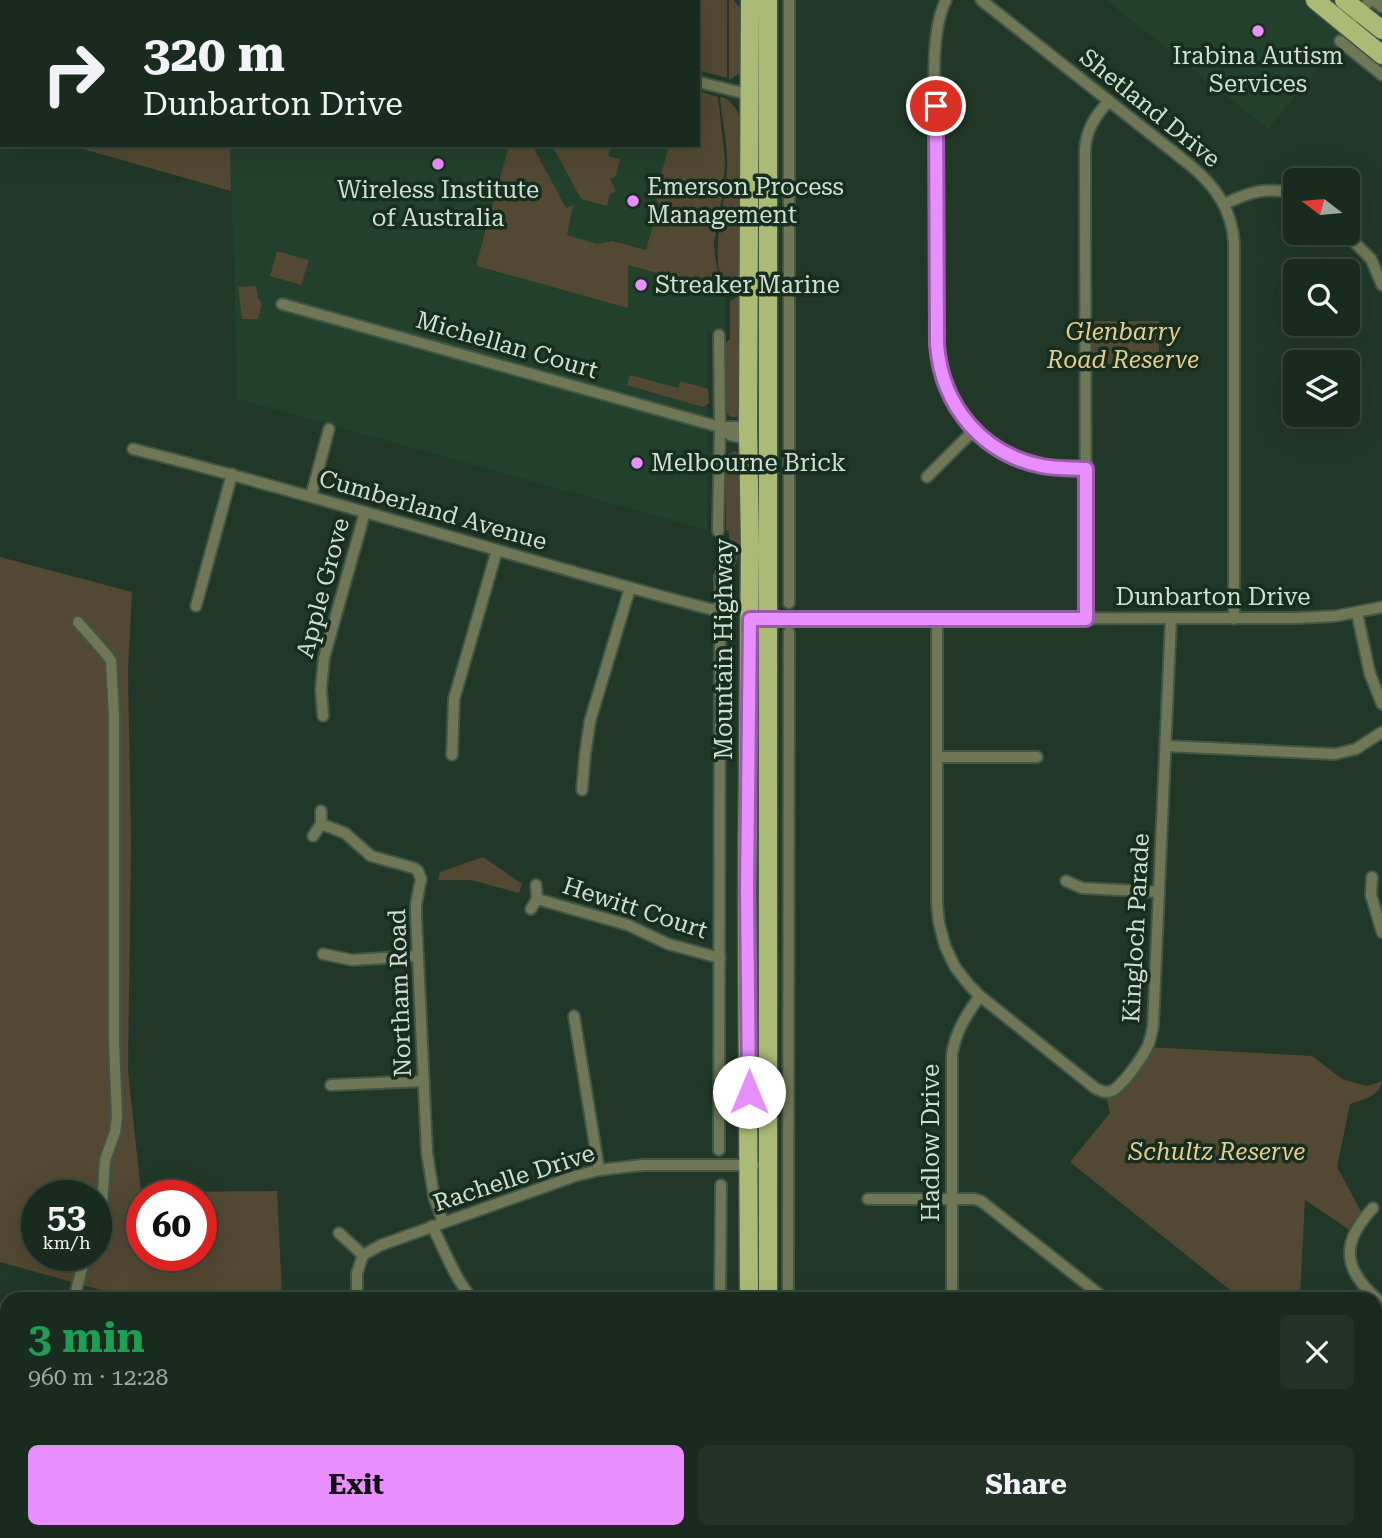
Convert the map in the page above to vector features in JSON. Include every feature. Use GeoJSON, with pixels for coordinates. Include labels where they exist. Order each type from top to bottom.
{"type":"FeatureCollection","features":[{"type":"Feature","properties":{"kind":"main road","name":"Mountain Highway"},"geometry":{"type":"LineString","coordinates":[[749,1292],[758,1165],[768,682],[759,619],[748,433],[760,95],[768,0]]}},
{"type":"Feature","properties":{"kind":"main road"},"geometry":{"type":"LineString","coordinates":[[1315,0],[1347,33],[1382,55]]}},
{"type":"Feature","properties":{"kind":"main road"},"geometry":{"type":"LineString","coordinates":[[1345,0],[1368,4],[1382,30]]}},
{"type":"Feature","properties":{"kind":"main road","name":"Mountain Highway"},"geometry":{"type":"LineString","coordinates":[[747,4],[760,95],[768,433],[759,619],[748,760],[758,1165],[768,1292]]}},
{"type":"Feature","properties":{"kind":"main road"},"geometry":{"type":"LineString","coordinates":[[748,433],[768,433]]}},
{"type":"Feature","properties":{"kind":"main road"},"geometry":{"type":"LineString","coordinates":[[748,760],[760,757],[768,738]]}},
{"type":"Feature","properties":{"kind":"street"},"geometry":{"type":"LineString","coordinates":[[789,0],[789,603]]}},
{"type":"Feature","properties":{"kind":"street"},"geometry":{"type":"LineString","coordinates":[[946,0],[936,30],[937,345],[940,369],[954,404],[985,440],[1030,463],[1086,469]]}},
{"type":"Feature","properties":{"kind":"street","name":"Shetland Drive"},"geometry":{"type":"LineString","coordinates":[[981,0],[1198,171],[1224,204],[1234,243],[1234,618]]}},
{"type":"Feature","properties":{"kind":"street"},"geometry":{"type":"LineString","coordinates":[[1382,7],[1368,4],[1347,33],[1353,52],[1382,75]]}},
{"type":"Feature","properties":{"kind":"street"},"geometry":{"type":"LineString","coordinates":[[700,82],[760,95]]}},
{"type":"Feature","properties":{"kind":"street"},"geometry":{"type":"LineString","coordinates":[[1086,619],[1086,143],[1093,121],[1109,101]]}},
{"type":"Feature","properties":{"kind":"street"},"geometry":{"type":"LineString","coordinates":[[1224,204],[1261,190],[1283,191]]}},
{"type":"Feature","properties":{"kind":"street"},"geometry":{"type":"LineString","coordinates":[[1357,245],[1371,259],[1382,285]]}},
{"type":"Feature","properties":{"kind":"street","name":"Michellan Court"},"geometry":{"type":"LineString","coordinates":[[282,304],[720,426],[730,435],[748,433]]}},
{"type":"Feature","properties":{"kind":"street"},"geometry":{"type":"LineString","coordinates":[[718,531],[719,335]]}},
{"type":"Feature","properties":{"kind":"street"},"geometry":{"type":"LineString","coordinates":[[311,496],[329,429]]}},
{"type":"Feature","properties":{"kind":"street"},"geometry":{"type":"LineString","coordinates":[[927,477],[974,430]]}},
{"type":"Feature","properties":{"kind":"street","name":"Cumberland Avenue"},"geometry":{"type":"LineString","coordinates":[[133,449],[311,496],[630,588],[721,610]]}},
{"type":"Feature","properties":{"kind":"street"},"geometry":{"type":"LineString","coordinates":[[196,606],[232,474]]}},
{"type":"Feature","properties":{"kind":"street","name":"Apple Grove"},"geometry":{"type":"LineString","coordinates":[[323,716],[321,672],[365,512]]}},
{"type":"Feature","properties":{"kind":"street"},"geometry":{"type":"LineString","coordinates":[[452,755],[454,699],[497,550]]}},
{"type":"Feature","properties":{"kind":"street"},"geometry":{"type":"LineString","coordinates":[[719,1150],[720,576]]}},
{"type":"Feature","properties":{"kind":"street"},"geometry":{"type":"LineString","coordinates":[[582,790],[590,721],[630,588]]}},
{"type":"Feature","properties":{"kind":"street","name":"Dunbarton Drive"},"geometry":{"type":"LineString","coordinates":[[759,619],[1313,618],[1382,607]]}},
{"type":"Feature","properties":{"kind":"street"},"geometry":{"type":"LineString","coordinates":[[1357,612],[1367,662],[1382,704]]}},
{"type":"Feature","properties":{"kind":"street","name":"Kingloch Parade"},"geometry":{"type":"LineString","coordinates":[[937,619],[937,905],[945,946],[963,978],[980,996],[1098,1090],[1105,1092],[1115,1089],[1142,1056],[1150,1038],[1153,1017],[1171,618]]}},
{"type":"Feature","properties":{"kind":"street"},"geometry":{"type":"LineString","coordinates":[[78,622],[111,661],[114,715],[114,1042],[117,1118],[105,1160],[104,1180]]}},
{"type":"Feature","properties":{"kind":"street"},"geometry":{"type":"LineString","coordinates":[[788,1292],[789,632]]}},
{"type":"Feature","properties":{"kind":"street"},"geometry":{"type":"LineString","coordinates":[[768,682],[789,704]]}},
{"type":"Feature","properties":{"kind":"street"},"geometry":{"type":"LineString","coordinates":[[1166,746],[1335,754],[1356,749],[1382,732]]}},
{"type":"Feature","properties":{"kind":"street"},"geometry":{"type":"LineString","coordinates":[[937,757],[1037,757]]}},
{"type":"Feature","properties":{"kind":"street"},"geometry":{"type":"LineString","coordinates":[[313,836],[321,824],[321,811]]}},
{"type":"Feature","properties":{"kind":"street","name":"Northam Road"},"geometry":{"type":"LineString","coordinates":[[321,824],[345,833],[371,856],[414,868],[420,874],[416,904],[430,1176],[443,1222]]}},
{"type":"Feature","properties":{"kind":"street"},"geometry":{"type":"LineString","coordinates":[[1373,877],[1371,895],[1382,932]]}},
{"type":"Feature","properties":{"kind":"street"},"geometry":{"type":"LineString","coordinates":[[1066,881],[1082,888],[1159,892]]}},
{"type":"Feature","properties":{"kind":"street","name":"Hewitt Court"},"geometry":{"type":"LineString","coordinates":[[536,885],[534,904],[628,925],[668,944],[720,958]]}},
{"type":"Feature","properties":{"kind":"street"},"geometry":{"type":"LineString","coordinates":[[323,954],[352,960],[418,956]]}},
{"type":"Feature","properties":{"kind":"street","name":"Hadlow Drive"},"geometry":{"type":"LineString","coordinates":[[952,1292],[952,1054],[963,1018],[980,996]]}},
{"type":"Feature","properties":{"kind":"street"},"geometry":{"type":"LineString","coordinates":[[575,1016],[599,1170]]}},
{"type":"Feature","properties":{"kind":"street"},"geometry":{"type":"LineString","coordinates":[[331,1085],[424,1081]]}},
{"type":"Feature","properties":{"kind":"street","name":"Rachelle Drive"},"geometry":{"type":"LineString","coordinates":[[363,1255],[380,1245],[443,1222],[599,1170],[643,1166],[758,1165]]}},
{"type":"Feature","properties":{"kind":"street"},"geometry":{"type":"LineString","coordinates":[[720,1292],[721,1185]]}},
{"type":"Feature","properties":{"kind":"street"},"geometry":{"type":"LineString","coordinates":[[868,1199],[974,1199],[985,1203],[1096,1292]]}},
{"type":"Feature","properties":{"kind":"street"},"geometry":{"type":"LineString","coordinates":[[1370,1292],[1356,1277],[1350,1254],[1354,1233],[1373,1208]]}},
{"type":"Feature","properties":{"kind":"street"},"geometry":{"type":"LineString","coordinates":[[432,1226],[467,1292]]}},
{"type":"Feature","properties":{"kind":"street"},"geometry":{"type":"LineString","coordinates":[[340,1233],[363,1255],[357,1273],[357,1292]]}},
{"type":"Feature","properties":{"kind":"street"},"geometry":{"type":"LineString","coordinates":[[80,1292],[85,1280],[85,1271]]}},
{"type":"Feature","properties":{"kind":"shaded area"},"geometry":{"type":"Polygon","coordinates":[[[700,0],[707,287],[725,293],[725,337],[707,332],[707,530],[238,399],[230,147],[700,147],[700,0]]]}},
{"type":"Feature","properties":{"kind":"shaded area"},"geometry":{"type":"Polygon","coordinates":[[[1106,0],[1315,0],[1350,29],[1268,129],[1106,0]]]}},
{"type":"Feature","properties":{"kind":"green space"},"geometry":{"type":"Polygon","coordinates":[[[700,0],[727,0],[727,78],[702,71],[700,0]]]}},
{"type":"Feature","properties":{"kind":"green space"},"geometry":{"type":"Polygon","coordinates":[[[729,0],[734,0],[739,7],[741,64],[739,74],[729,80],[729,0]]]}},
{"type":"Feature","properties":{"kind":"green space"},"geometry":{"type":"Polygon","coordinates":[[[700,92],[718,97],[725,160],[723,192],[714,242],[720,282],[728,291],[727,296],[726,292],[628,265],[628,308],[477,266],[508,147],[533,147],[566,208],[573,205],[567,235],[597,244],[612,241],[646,250],[659,204],[655,197],[668,147],[700,147],[700,92]]]}},
{"type":"Feature","properties":{"kind":"green space"},"geometry":{"type":"Polygon","coordinates":[[[722,97],[735,107],[741,122],[739,289],[730,294],[721,278],[718,262],[718,236],[727,168],[722,97]]]}},
{"type":"Feature","properties":{"kind":"green space"},"geometry":{"type":"Polygon","coordinates":[[[76,147],[230,147],[231,191],[76,147]]]}},
{"type":"Feature","properties":{"kind":"green space"},"geometry":{"type":"Polygon","coordinates":[[[553,147],[610,147],[608,156],[620,159],[616,176],[610,179],[616,191],[610,194],[607,206],[581,199],[553,147]]]}},
{"type":"Feature","properties":{"kind":"green space"},"geometry":{"type":"Polygon","coordinates":[[[277,251],[309,260],[301,285],[270,276],[277,251]]]}},
{"type":"Feature","properties":{"kind":"green space"},"geometry":{"type":"Polygon","coordinates":[[[256,286],[262,304],[258,319],[242,319],[238,287],[256,286]]]}},
{"type":"Feature","properties":{"kind":"green space"},"geometry":{"type":"Polygon","coordinates":[[[739,296],[740,415],[731,417],[726,412],[726,342],[730,339],[730,301],[739,296]]]}},
{"type":"Feature","properties":{"kind":"green space","name":"Glenbarry Road Reserve"},"geometry":{"type":"Polygon","coordinates":[[[1086,321],[1159,321],[1159,370],[1086,370],[1086,321]]]}},
{"type":"Feature","properties":{"kind":"green space"},"geometry":{"type":"Polygon","coordinates":[[[630,375],[678,388],[681,381],[708,389],[709,403],[703,407],[627,385],[630,375]]]}},
{"type":"Feature","properties":{"kind":"green space"},"geometry":{"type":"Polygon","coordinates":[[[735,451],[741,459],[740,550],[735,566],[729,573],[726,459],[728,454],[735,451]]]}},
{"type":"Feature","properties":{"kind":"green space"},"geometry":{"type":"Polygon","coordinates":[[[0,557],[132,592],[128,670],[131,844],[128,1072],[140,1180],[126,1180],[126,1271],[217,1271],[217,1191],[277,1191],[282,1292],[108,1292],[32,1271],[112,1271],[112,1180],[21,1180],[21,1268],[0,1262],[0,557]]]}},
{"type":"Feature","properties":{"kind":"green space"},"geometry":{"type":"Polygon","coordinates":[[[483,857],[522,884],[519,893],[471,880],[438,880],[440,872],[483,857]]]}},
{"type":"Feature","properties":{"kind":"green space","name":"Schultz Reserve"},"geometry":{"type":"Polygon","coordinates":[[[1147,1047],[1312,1056],[1342,1079],[1367,1086],[1382,1081],[1374,1094],[1350,1104],[1337,1167],[1364,1217],[1354,1233],[1305,1200],[1300,1292],[1232,1292],[1070,1162],[1110,1113],[1105,1092],[1109,1092],[1147,1047]]]}},
{"type":"Feature","properties":{"kind":"place","name":"Irabina Autism Services"},"geometry":{"type":"Point","coordinates":[1258,31]}},
{"type":"Feature","properties":{"kind":"place","name":"Wireless Institute of Australia"},"geometry":{"type":"Point","coordinates":[438,164]}},
{"type":"Feature","properties":{"kind":"place","name":"Emerson Process Management"},"geometry":{"type":"Point","coordinates":[633,201]}},
{"type":"Feature","properties":{"kind":"place","name":"Streaker Marine"},"geometry":{"type":"Point","coordinates":[641,285]}},
{"type":"Feature","properties":{"kind":"place","name":"Melbourne Brick"},"geometry":{"type":"Point","coordinates":[637,463]}},
{"type":"Feature","properties":{"kind":"route"},"geometry":{"type":"LineString","coordinates":[[749,1092],[747,890],[750,619],[1086,619],[1086,469],[1038,465],[1021,460],[992,445],[966,421],[944,382],[937,345],[936,106]]}}]}
